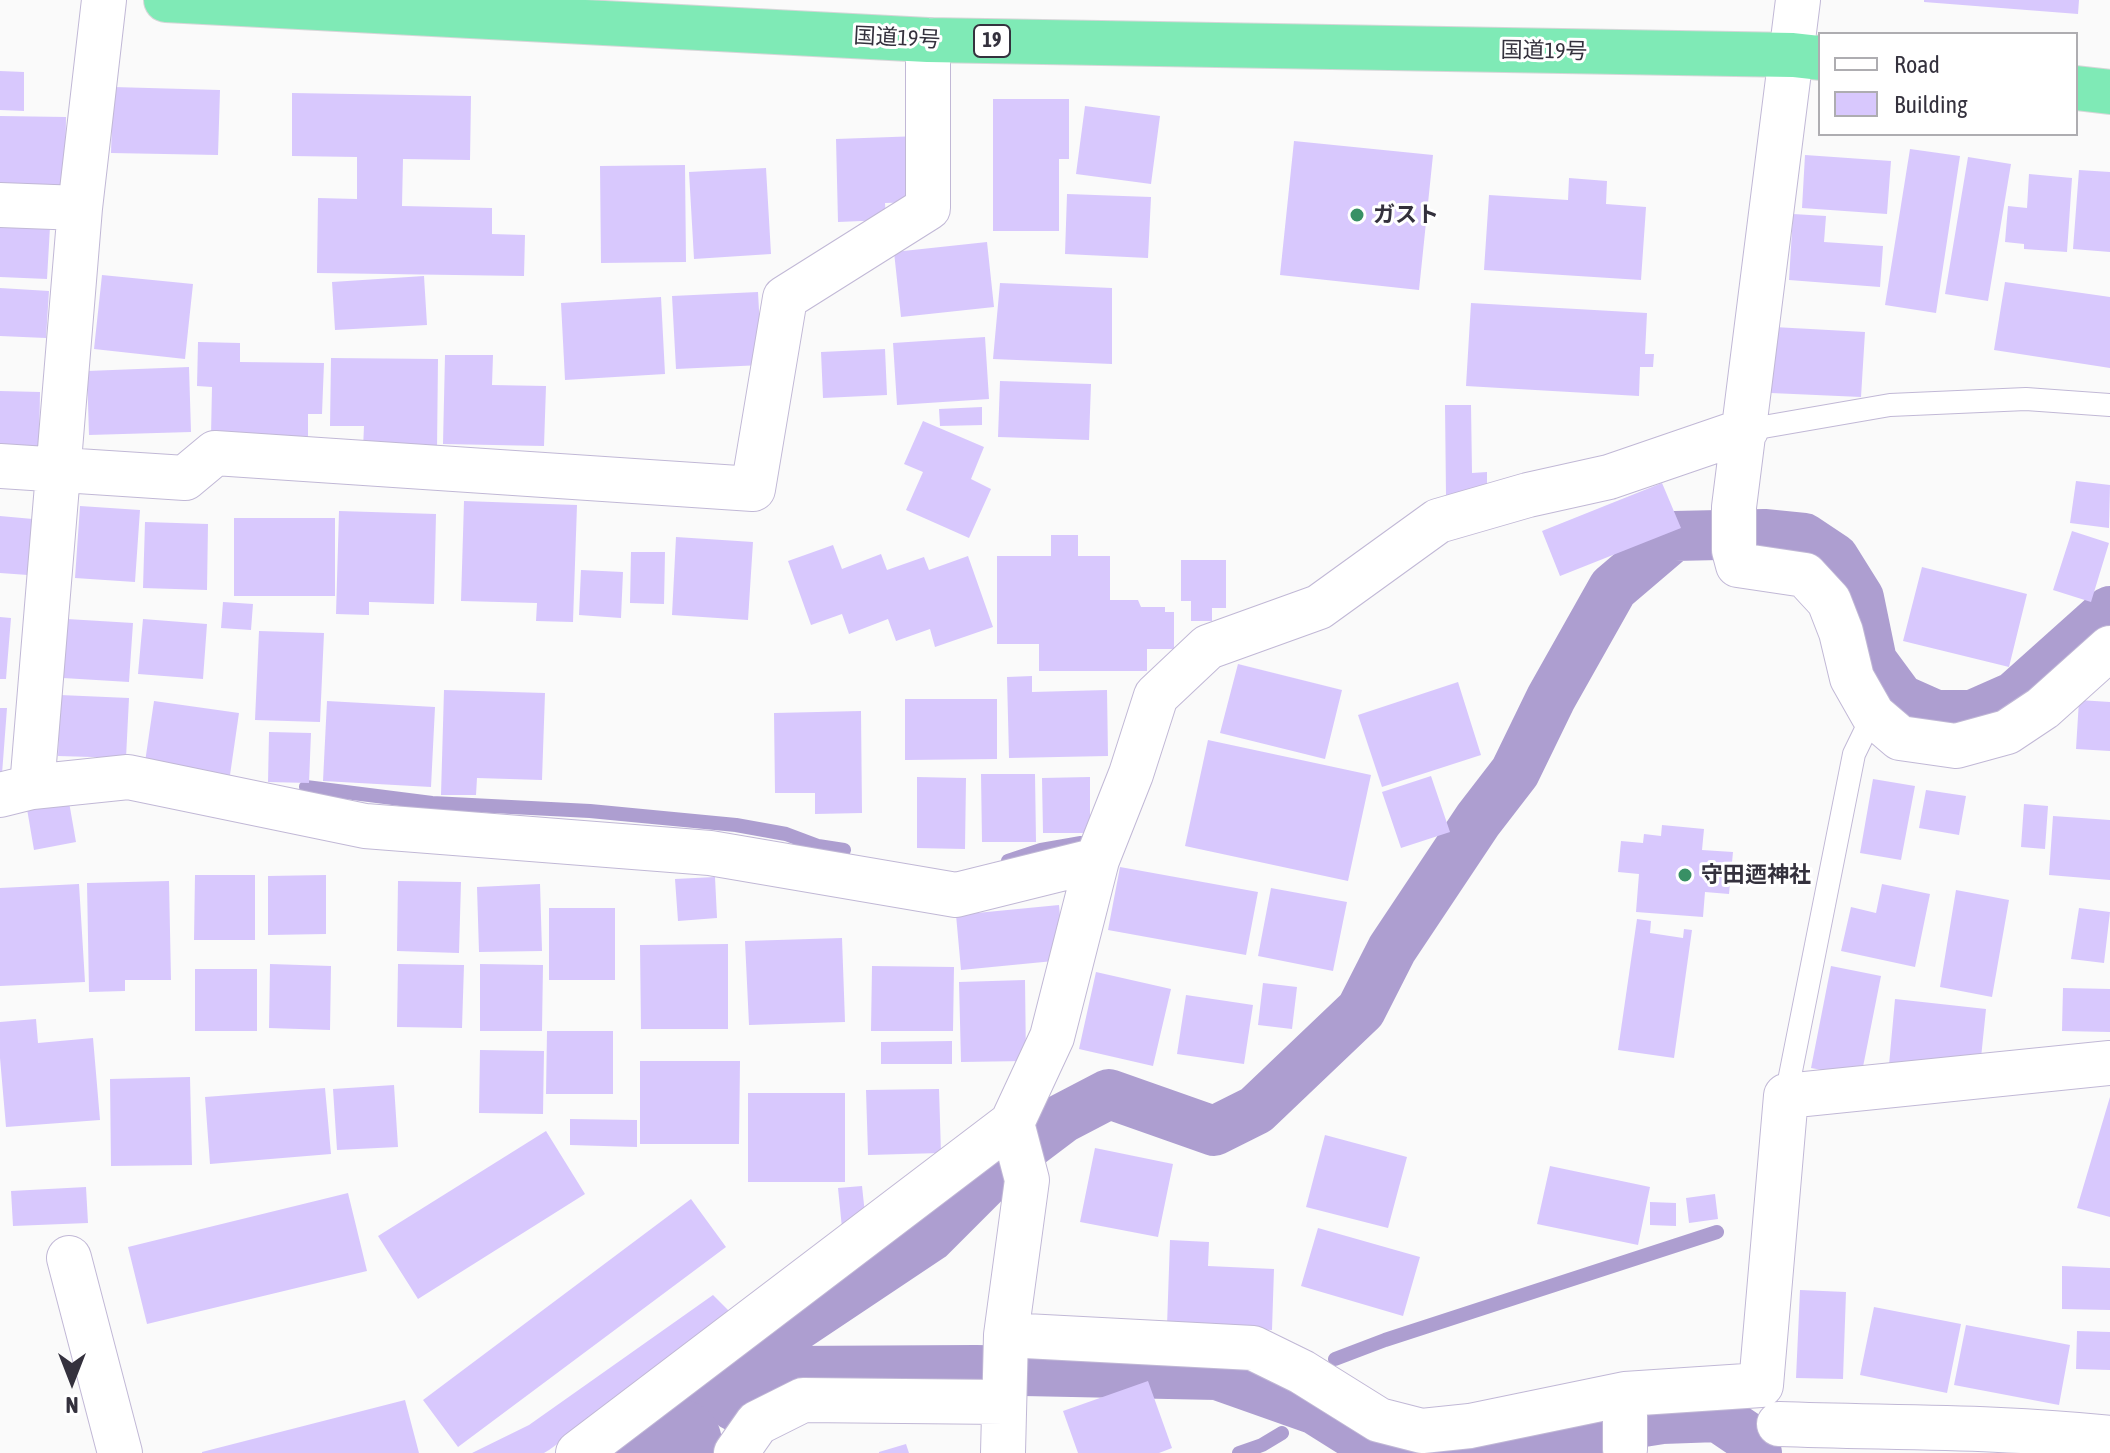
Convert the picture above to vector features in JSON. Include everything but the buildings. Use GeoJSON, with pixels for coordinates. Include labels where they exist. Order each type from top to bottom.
{"type":"FeatureCollection","features":[{"type":"Feature","properties":{"kind":"highway","name":"国道19号"},"geometry":{"type":"LineString","coordinates":[[166,0],[928,40],[1806,56]]}},
{"type":"Feature","properties":{"kind":"highway"},"geometry":{"type":"LineString","coordinates":[[2078,88],[2110,92]]}},
{"type":"Feature","properties":{"kind":"street"},"geometry":{"type":"LineString","coordinates":[[104,0],[80,208],[60,469],[16,791],[128,777],[365,826],[710,853],[956,895],[1097,860]]}},
{"type":"Feature","properties":{"kind":"street"},"geometry":{"type":"LineString","coordinates":[[1798,0],[1806,56],[1734,507],[1734,550],[1738,565],[1805,575],[1829,601],[1841,632],[1852,678],[1873,715],[1900,738],[1956,746],[2007,732],[2043,708],[2110,648]]}},
{"type":"Feature","properties":{"kind":"street"},"geometry":{"type":"LineString","coordinates":[[0,466],[185,478],[215,453],[753,489],[785,298],[928,208],[928,40]]}},
{"type":"Feature","properties":{"kind":"street"},"geometry":{"type":"LineString","coordinates":[[0,205],[80,208]]}},
{"type":"Feature","properties":{"kind":"street"},"geometry":{"type":"LineString","coordinates":[[578,1453],[1012,1123],[1052,1037],[1097,860],[1131,774],[1156,696],[1208,647],[1319,607],[1438,521],[1528,495],[1609,477],[1746,430]]}},
{"type":"Feature","properties":{"kind":"street"},"geometry":{"type":"LineString","coordinates":[[736,1453],[757,1423],[803,1400],[1005,1369],[1253,1348],[1302,1372],[1379,1420],[1422,1431],[1625,1400],[1761,1385],[1786,1096],[2110,1063]]}},
{"type":"Feature","properties":{"kind":"street"},"geometry":{"type":"LineString","coordinates":[[1003,1453],[1005,1369],[1027,1180],[1012,1123]]}},
{"type":"Feature","properties":{"kind":"street"},"geometry":{"type":"LineString","coordinates":[[69,1258],[120,1453]]}},
{"type":"Feature","properties":{"kind":"street"},"geometry":{"type":"LineString","coordinates":[[1624,1451],[1625,1400]]}},
{"type":"Feature","properties":{"kind":"street"},"geometry":{"type":"LineString","coordinates":[[1786,1438],[1932,1429],[2035,1429],[2110,1438]]}},
{"type":"Feature","properties":{"kind":"lane"},"geometry":{"type":"LineString","coordinates":[[1746,430],[1890,405],[2026,399],[2110,405]]}},
{"type":"Feature","properties":{"kind":"lane"},"geometry":{"type":"LineString","coordinates":[[1786,1096],[1854,754],[1873,715]]}},
{"type":"Feature","properties":{"kind":"lane"},"geometry":{"type":"LineString","coordinates":[[1761,1385],[1786,1438]]}},
{"type":"Feature","properties":{"kind":"waterway"},"geometry":{"type":"LineString","coordinates":[[618,1453],[719,1378],[930,1237],[1006,1161],[1063,1118],[1109,1094],[1214,1131],[1256,1110],[1361,1010],[1392,949],[1478,820],[1515,772],[1551,698],[1613,588],[1674,536],[1764,534],[1804,538],[1834,558],[1859,598],[1872,661],[1900,699],[1936,715],[1972,715],[2015,696],[2110,611]]}},
{"type":"Feature","properties":{"kind":"waterway"},"geometry":{"type":"LineString","coordinates":[[306,787],[432,803],[590,811],[736,825],[786,834],[818,846],[844,850]]}},
{"type":"Feature","properties":{"kind":"waterway"},"geometry":{"type":"LineString","coordinates":[[1008,861],[1041,850],[1081,843]]}},
{"type":"Feature","properties":{"kind":"waterway"},"geometry":{"type":"LineString","coordinates":[[1335,1359],[1717,1232]]}},
{"type":"Feature","properties":{"kind":"waterway"},"geometry":{"type":"LineString","coordinates":[[734,1406],[786,1371],[976,1370],[1217,1375],[1316,1410],[1373,1446],[1449,1453]]}},
{"type":"Feature","properties":{"kind":"waterway"},"geometry":{"type":"LineString","coordinates":[[1462,1453],[1554,1440],[1662,1419],[1718,1417],[1749,1438],[1757,1453]]}},
{"type":"Feature","properties":{"kind":"waterway"},"geometry":{"type":"LineString","coordinates":[[1239,1453],[1262,1445],[1282,1433]]}},
{"type":"Feature","properties":{"kind":"waterway"},"geometry":{"type":"LineString","coordinates":[[671,1453],[678,1443]]}},
{"type":"Feature","properties":{"kind":"place","name":"ガスト"},"geometry":{"type":"Point","coordinates":[1357,215]}},
{"type":"Feature","properties":{"kind":"place","name":"守田迺神社"},"geometry":{"type":"Point","coordinates":[1685,875]}}]}
